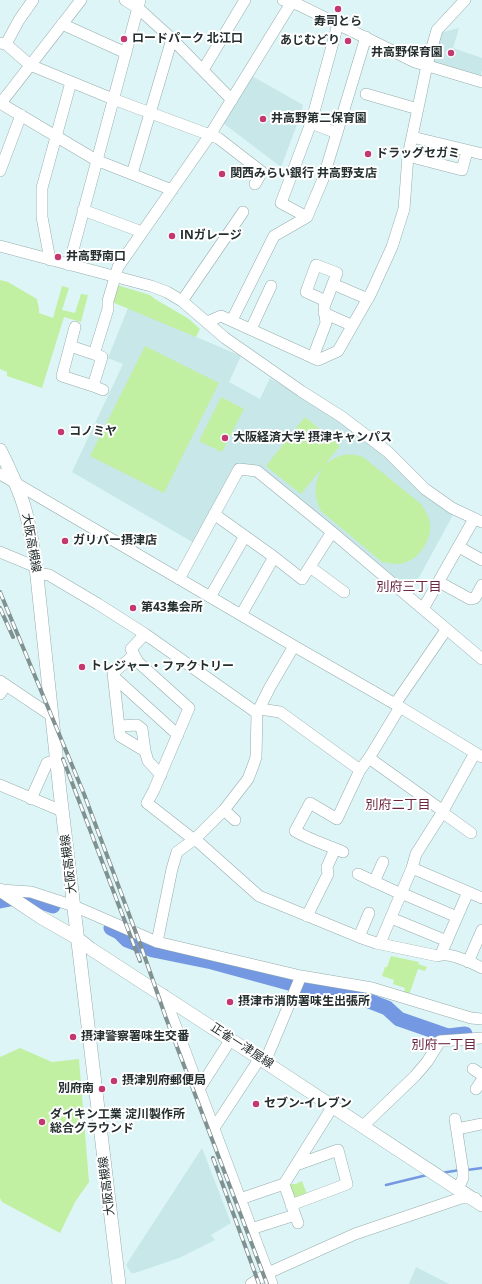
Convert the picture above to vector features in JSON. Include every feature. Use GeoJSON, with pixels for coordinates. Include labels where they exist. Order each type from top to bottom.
{"type":"FeatureCollection","features":[{"type":"Feature","properties":{"kind":"main road","name":"大阪高槻線"},"geometry":{"type":"LineString","coordinates":[[0,450],[24,505],[36,570],[56,760],[119,1284]]}},
{"type":"Feature","properties":{"kind":"main road","name":"正雀一津屋線"},"geometry":{"type":"LineString","coordinates":[[7,895],[77,938],[91,949],[164,995],[458,1189],[479,1200]]}},
{"type":"Feature","properties":{"kind":"street"},"geometry":{"type":"LineString","coordinates":[[81,0],[0,103],[96,160],[172,190]]}},
{"type":"Feature","properties":{"kind":"street"},"geometry":{"type":"LineString","coordinates":[[124,0],[139,4],[232,100]]}},
{"type":"Feature","properties":{"kind":"street"},"geometry":{"type":"LineString","coordinates":[[203,70],[246,0]]}},
{"type":"Feature","properties":{"kind":"street"},"geometry":{"type":"LineString","coordinates":[[207,322],[220,316],[232,320],[318,360],[338,351],[368,299],[392,247],[404,209],[408,156],[437,30],[465,0]]}},
{"type":"Feature","properties":{"kind":"street"},"geometry":{"type":"LineString","coordinates":[[29,1],[19,20],[3,44],[30,65],[113,99],[218,138],[262,172],[254,184]]}},
{"type":"Feature","properties":{"kind":"street"},"geometry":{"type":"LineString","coordinates":[[94,354],[108,309],[108,301],[118,267],[210,135],[289,1],[415,62],[482,82]]}},
{"type":"Feature","properties":{"kind":"street"},"geometry":{"type":"LineString","coordinates":[[69,265],[139,4]]}},
{"type":"Feature","properties":{"kind":"street"},"geometry":{"type":"LineString","coordinates":[[62,24],[126,53]]}},
{"type":"Feature","properties":{"kind":"street"},"geometry":{"type":"LineString","coordinates":[[307,217],[282,203],[311,123],[338,24]]}},
{"type":"Feature","properties":{"kind":"street"},"geometry":{"type":"LineString","coordinates":[[232,320],[274,236],[307,217],[323,179],[366,37]]}},
{"type":"Feature","properties":{"kind":"street"},"geometry":{"type":"LineString","coordinates":[[132,174],[149,112],[172,39]]}},
{"type":"Feature","properties":{"kind":"street"},"geometry":{"type":"LineString","coordinates":[[50,260],[42,217],[42,188],[71,82]]}},
{"type":"Feature","properties":{"kind":"street"},"geometry":{"type":"LineString","coordinates":[[366,94],[418,109]]}},
{"type":"Feature","properties":{"kind":"street"},"geometry":{"type":"LineString","coordinates":[[0,171],[21,115]]}},
{"type":"Feature","properties":{"kind":"street"},"geometry":{"type":"LineString","coordinates":[[311,123],[337,133]]}},
{"type":"Feature","properties":{"kind":"street"},"geometry":{"type":"LineString","coordinates":[[412,137],[482,154]]}},
{"type":"Feature","properties":{"kind":"street"},"geometry":{"type":"LineString","coordinates":[[408,156],[462,170],[467,151]]}},
{"type":"Feature","properties":{"kind":"street"},"geometry":{"type":"LineString","coordinates":[[83,210],[142,232]]}},
{"type":"Feature","properties":{"kind":"street"},"geometry":{"type":"LineString","coordinates":[[182,300],[243,212]]}},
{"type":"Feature","properties":{"kind":"street"},"geometry":{"type":"LineString","coordinates":[[0,246],[151,286],[182,300],[225,338],[342,417],[388,452],[425,489],[452,508],[478,521],[459,547],[423,609]]}},
{"type":"Feature","properties":{"kind":"street"},"geometry":{"type":"LineString","coordinates":[[312,357],[326,324],[324,307],[337,273],[316,265],[306,292],[326,301]]}},
{"type":"Feature","properties":{"kind":"street"},"geometry":{"type":"LineString","coordinates":[[333,284],[368,299]]}},
{"type":"Feature","properties":{"kind":"street"},"geometry":{"type":"LineString","coordinates":[[251,329],[271,286]]}},
{"type":"Feature","properties":{"kind":"street"},"geometry":{"type":"LineString","coordinates":[[324,313],[352,325]]}},
{"type":"Feature","properties":{"kind":"street"},"geometry":{"type":"LineString","coordinates":[[70,346],[102,356],[98,388],[59,375],[70,346],[75,327]]}},
{"type":"Feature","properties":{"kind":"street"},"geometry":{"type":"LineString","coordinates":[[179,579],[239,469],[257,471],[332,532],[482,659]]}},
{"type":"Feature","properties":{"kind":"street"},"geometry":{"type":"LineString","coordinates":[[0,474],[240,615],[398,705],[479,755],[416,854],[412,868],[380,943]]}},
{"type":"Feature","properties":{"kind":"street"},"geometry":{"type":"LineString","coordinates":[[214,514],[302,579],[332,532]]}},
{"type":"Feature","properties":{"kind":"street"},"geometry":{"type":"LineString","coordinates":[[210,597],[245,536]]}},
{"type":"Feature","properties":{"kind":"street"},"geometry":{"type":"LineString","coordinates":[[459,547],[482,560]]}},
{"type":"Feature","properties":{"kind":"street"},"geometry":{"type":"LineString","coordinates":[[0,552],[49,575],[98,604],[259,711],[280,712],[360,770]]}},
{"type":"Feature","properties":{"kind":"street"},"geometry":{"type":"LineString","coordinates":[[240,615],[274,557]]}},
{"type":"Feature","properties":{"kind":"street"},"geometry":{"type":"LineString","coordinates":[[310,567],[344,592]]}},
{"type":"Feature","properties":{"kind":"street"},"geometry":{"type":"LineString","coordinates":[[439,582],[470,599],[475,598],[482,585]]}},
{"type":"Feature","properties":{"kind":"street"},"geometry":{"type":"LineString","coordinates":[[306,916],[328,874],[327,867],[339,851],[295,831],[310,803],[337,819],[360,770],[369,758],[398,705],[446,630]]}},
{"type":"Feature","properties":{"kind":"street"},"geometry":{"type":"LineString","coordinates":[[145,634],[131,649],[134,656],[138,662],[189,708],[161,775],[147,803],[194,839],[259,896],[359,937],[438,956],[441,954],[451,954],[482,968]]}},
{"type":"Feature","properties":{"kind":"street"},"geometry":{"type":"LineString","coordinates":[[157,942],[177,852],[194,839],[224,810],[248,779],[256,756],[259,711],[270,687],[294,646]]}},
{"type":"Feature","properties":{"kind":"street"},"geometry":{"type":"LineString","coordinates":[[134,656],[114,673],[120,736],[144,751]]}},
{"type":"Feature","properties":{"kind":"street"},"geometry":{"type":"LineString","coordinates":[[114,677],[178,735]]}},
{"type":"Feature","properties":{"kind":"street"},"geometry":{"type":"LineString","coordinates":[[2,687],[52,716]]}},
{"type":"Feature","properties":{"kind":"street"},"geometry":{"type":"LineString","coordinates":[[119,726],[137,725],[142,729],[144,751],[148,761],[161,775]]}},
{"type":"Feature","properties":{"kind":"street"},"geometry":{"type":"LineString","coordinates":[[369,758],[471,833]]}},
{"type":"Feature","properties":{"kind":"street"},"geometry":{"type":"LineString","coordinates":[[30,799],[47,763],[56,760]]}},
{"type":"Feature","properties":{"kind":"street"},"geometry":{"type":"LineString","coordinates":[[0,785],[30,799],[62,811]]}},
{"type":"Feature","properties":{"kind":"street"},"geometry":{"type":"LineString","coordinates":[[224,810],[235,820]]}},
{"type":"Feature","properties":{"kind":"street"},"geometry":{"type":"LineString","coordinates":[[374,882],[383,862]]}},
{"type":"Feature","properties":{"kind":"street"},"geometry":{"type":"LineString","coordinates":[[412,868],[482,898]]}},
{"type":"Feature","properties":{"kind":"street"},"geometry":{"type":"LineString","coordinates":[[358,874],[401,894],[457,917]]}},
{"type":"Feature","properties":{"kind":"street"},"geometry":{"type":"LineString","coordinates":[[7,895],[31,892],[74,906],[157,942],[298,982],[372,988],[482,1020]]}},
{"type":"Feature","properties":{"kind":"street"},"geometry":{"type":"LineString","coordinates":[[441,954],[468,892]]}},
{"type":"Feature","properties":{"kind":"street"},"geometry":{"type":"LineString","coordinates":[[359,937],[369,913]]}},
{"type":"Feature","properties":{"kind":"street"},"geometry":{"type":"LineString","coordinates":[[391,918],[447,941]]}},
{"type":"Feature","properties":{"kind":"street"},"geometry":{"type":"LineString","coordinates":[[468,962],[478,952],[482,930]]}},
{"type":"Feature","properties":{"kind":"street"},"geometry":{"type":"LineString","coordinates":[[214,1128],[263,1060],[298,982]]}},
{"type":"Feature","properties":{"kind":"street"},"geometry":{"type":"LineString","coordinates":[[164,995],[272,1284]]}},
{"type":"Feature","properties":{"kind":"street"},"geometry":{"type":"LineString","coordinates":[[363,1126],[415,1076],[427,1062],[440,1040],[482,1038]]}},
{"type":"Feature","properties":{"kind":"street"},"geometry":{"type":"LineString","coordinates":[[199,1089],[231,1039]]}},
{"type":"Feature","properties":{"kind":"street"},"geometry":{"type":"LineString","coordinates":[[240,1200],[284,1184],[333,1106]]}},
{"type":"Feature","properties":{"kind":"street"},"geometry":{"type":"LineString","coordinates":[[458,1189],[463,1178],[463,1171],[456,1124],[482,1124]]}},
{"type":"Feature","properties":{"kind":"street"},"geometry":{"type":"LineString","coordinates":[[251,1229],[295,1214],[347,1184],[338,1150],[296,1165]]}},
{"type":"Feature","properties":{"kind":"street"},"geometry":{"type":"LineString","coordinates":[[284,1184],[295,1214]]}},
{"type":"Feature","properties":{"kind":"street"},"geometry":{"type":"LineString","coordinates":[[251,1284],[268,1273],[355,1234],[461,1198],[479,1200]]}},
{"type":"Feature","properties":{"kind":"shaded area","name":"井高野保育園"},"geometry":{"type":"Polygon","coordinates":[[[459,28],[453,48],[482,58],[480,78],[436,65],[433,61],[440,33],[459,28]]]}},
{"type":"Feature","properties":{"kind":"shaded area","name":"井高野第二保育園"},"geometry":{"type":"Polygon","coordinates":[[[252,76],[303,105],[281,167],[223,123],[252,76]]]}},
{"type":"Feature","properties":{"kind":"shaded area","name":"大阪経済大学 摂津キャンパス"},"geometry":{"type":"Polygon","coordinates":[[[128,308],[241,356],[229,382],[260,399],[270,378],[339,420],[385,456],[453,515],[411,592],[258,468],[237,466],[194,543],[72,472],[123,364],[108,358],[128,308]]]}},
{"type":"Feature","properties":{"kind":"shaded area"},"geometry":{"type":"Polygon","coordinates":[[[202,1148],[231,1223],[211,1235],[215,1240],[179,1258],[131,1273],[126,1265],[202,1148]]]}},
{"type":"Feature","properties":{"kind":"shaded area"},"geometry":{"type":"Polygon","coordinates":[[[416,1267],[449,1284],[409,1284],[416,1267]]]}},
{"type":"Feature","properties":{"kind":"green space"},"geometry":{"type":"Polygon","coordinates":[[[0,280],[8,282],[37,299],[39,313],[53,318],[62,286],[69,288],[62,310],[75,313],[81,294],[88,295],[81,322],[64,317],[42,388],[7,376],[7,372],[0,369],[0,280]]]}},
{"type":"Feature","properties":{"kind":"green space"},"geometry":{"type":"Polygon","coordinates":[[[117,285],[150,295],[189,319],[200,329],[196,337],[112,302],[117,285]]]}},
{"type":"Feature","properties":{"kind":"green space"},"geometry":{"type":"Polygon","coordinates":[[[145,346],[219,383],[164,493],[90,456],[145,346]]]}},
{"type":"Feature","properties":{"kind":"green space"},"geometry":{"type":"Polygon","coordinates":[[[221,397],[244,409],[222,452],[199,441],[221,397]]]}},
{"type":"Feature","properties":{"kind":"green space"},"geometry":{"type":"Polygon","coordinates":[[[305,417],[340,446],[325,464],[334,458],[343,455],[363,457],[421,504],[429,518],[429,536],[423,548],[410,561],[401,564],[382,562],[321,511],[316,494],[316,484],[322,468],[301,494],[266,466],[305,417]]]}},
{"type":"Feature","properties":{"kind":"green space"},"geometry":{"type":"Polygon","coordinates":[[[391,956],[419,962],[418,964],[427,967],[425,971],[418,969],[409,995],[404,993],[405,988],[393,984],[394,980],[382,976],[391,956]]]}},
{"type":"Feature","properties":{"kind":"green space","name":"ダイキン工業 淀川製作所 総合グラウンド"},"geometry":{"type":"Polygon","coordinates":[[[20,1048],[52,1062],[79,1059],[89,1182],[75,1202],[60,1233],[2,1202],[0,1198],[0,1057],[20,1048]]]}},
{"type":"Feature","properties":{"kind":"green space"},"geometry":{"type":"Polygon","coordinates":[[[302,1181],[308,1197],[293,1198],[288,1184],[296,1184],[302,1181]]]}},
{"type":"Feature","properties":{"kind":"waterway"},"geometry":{"type":"LineString","coordinates":[[0,901],[20,897],[31,898],[53,906]]}},
{"type":"Feature","properties":{"kind":"waterway"},"geometry":{"type":"LineString","coordinates":[[111,928],[119,932],[127,940],[153,950],[212,962],[300,986],[359,997],[387,1008],[399,1019],[448,1036],[465,1034]]}},
{"type":"Feature","properties":{"kind":"waterway"},"geometry":{"type":"LineString","coordinates":[[467,1170],[482,1168]]}},
{"type":"Feature","properties":{"kind":"waterway"},"geometry":{"type":"LineString","coordinates":[[441,1173],[460,1170]]}},
{"type":"Feature","properties":{"kind":"waterway"},"geometry":{"type":"LineString","coordinates":[[386,1185],[427,1175]]}},
{"type":"Feature","properties":{"kind":"railway"},"geometry":{"type":"LineString","coordinates":[[0,592],[84,794],[166,1018],[267,1284]]}},
{"type":"Feature","properties":{"kind":"railway"},"geometry":{"type":"LineString","coordinates":[[0,608],[13,637]]}},
{"type":"Feature","properties":{"kind":"railway"},"geometry":{"type":"LineString","coordinates":[[63,759],[140,961]]}},
{"type":"Feature","properties":{"kind":"railway"},"geometry":{"type":"LineString","coordinates":[[213,1158],[259,1284]]}},
{"type":"Feature","properties":{"kind":"place","name":"寿司とら"},"geometry":{"type":"Point","coordinates":[338,9]}},
{"type":"Feature","properties":{"kind":"place","name":"ロードパーク 北江口"},"geometry":{"type":"Point","coordinates":[124,39]}},
{"type":"Feature","properties":{"kind":"place","name":"あじむどり"},"geometry":{"type":"Point","coordinates":[348,41]}},
{"type":"Feature","properties":{"kind":"place","name":"井高野保育園"},"geometry":{"type":"Point","coordinates":[451,53]}},
{"type":"Feature","properties":{"kind":"place","name":"井高野第二保育園"},"geometry":{"type":"Point","coordinates":[263,119]}},
{"type":"Feature","properties":{"kind":"place","name":"ドラッグセガミ"},"geometry":{"type":"Point","coordinates":[368,154]}},
{"type":"Feature","properties":{"kind":"place","name":"関西みらい銀行 井高野支店"},"geometry":{"type":"Point","coordinates":[222,174]}},
{"type":"Feature","properties":{"kind":"place","name":"INガレージ"},"geometry":{"type":"Point","coordinates":[172,236]}},
{"type":"Feature","properties":{"kind":"place","name":"井高野南口"},"geometry":{"type":"Point","coordinates":[58,257]}},
{"type":"Feature","properties":{"kind":"place","name":"コノミヤ"},"geometry":{"type":"Point","coordinates":[61,432]}},
{"type":"Feature","properties":{"kind":"place","name":"大阪経済大学 摂津キャンパス"},"geometry":{"type":"Point","coordinates":[225,438]}},
{"type":"Feature","properties":{"kind":"place","name":"ガリバー摂津店"},"geometry":{"type":"Point","coordinates":[65,541]}},
{"type":"Feature","properties":{"kind":"place","name":"第43集会所"},"geometry":{"type":"Point","coordinates":[133,608]}},
{"type":"Feature","properties":{"kind":"place","name":"トレジャー・ファクトリー"},"geometry":{"type":"Point","coordinates":[82,667]}},
{"type":"Feature","properties":{"kind":"place","name":"摂津市消防署味生出張所"},"geometry":{"type":"Point","coordinates":[230,1002]}},
{"type":"Feature","properties":{"kind":"place","name":"摂津警察署味生交番"},"geometry":{"type":"Point","coordinates":[73,1037]}},
{"type":"Feature","properties":{"kind":"place","name":"摂津別府郵便局"},"geometry":{"type":"Point","coordinates":[114,1081]}},
{"type":"Feature","properties":{"kind":"place","name":"別府南"},"geometry":{"type":"Point","coordinates":[102,1089]}},
{"type":"Feature","properties":{"kind":"place","name":"セブン-イレブン"},"geometry":{"type":"Point","coordinates":[256,1104]}},
{"type":"Feature","properties":{"kind":"place","name":"ダイキン工業 淀川製作所 総合グラウンド"},"geometry":{"type":"Point","coordinates":[42,1122]}},
{"type":"Feature","properties":{"kind":"district","name":"別府三丁目"},"geometry":{"type":"Point","coordinates":[409,587]}},
{"type":"Feature","properties":{"kind":"district","name":"別府二丁目"},"geometry":{"type":"Point","coordinates":[398,805]}},
{"type":"Feature","properties":{"kind":"district","name":"別府一丁目"},"geometry":{"type":"Point","coordinates":[444,1045]}}]}
